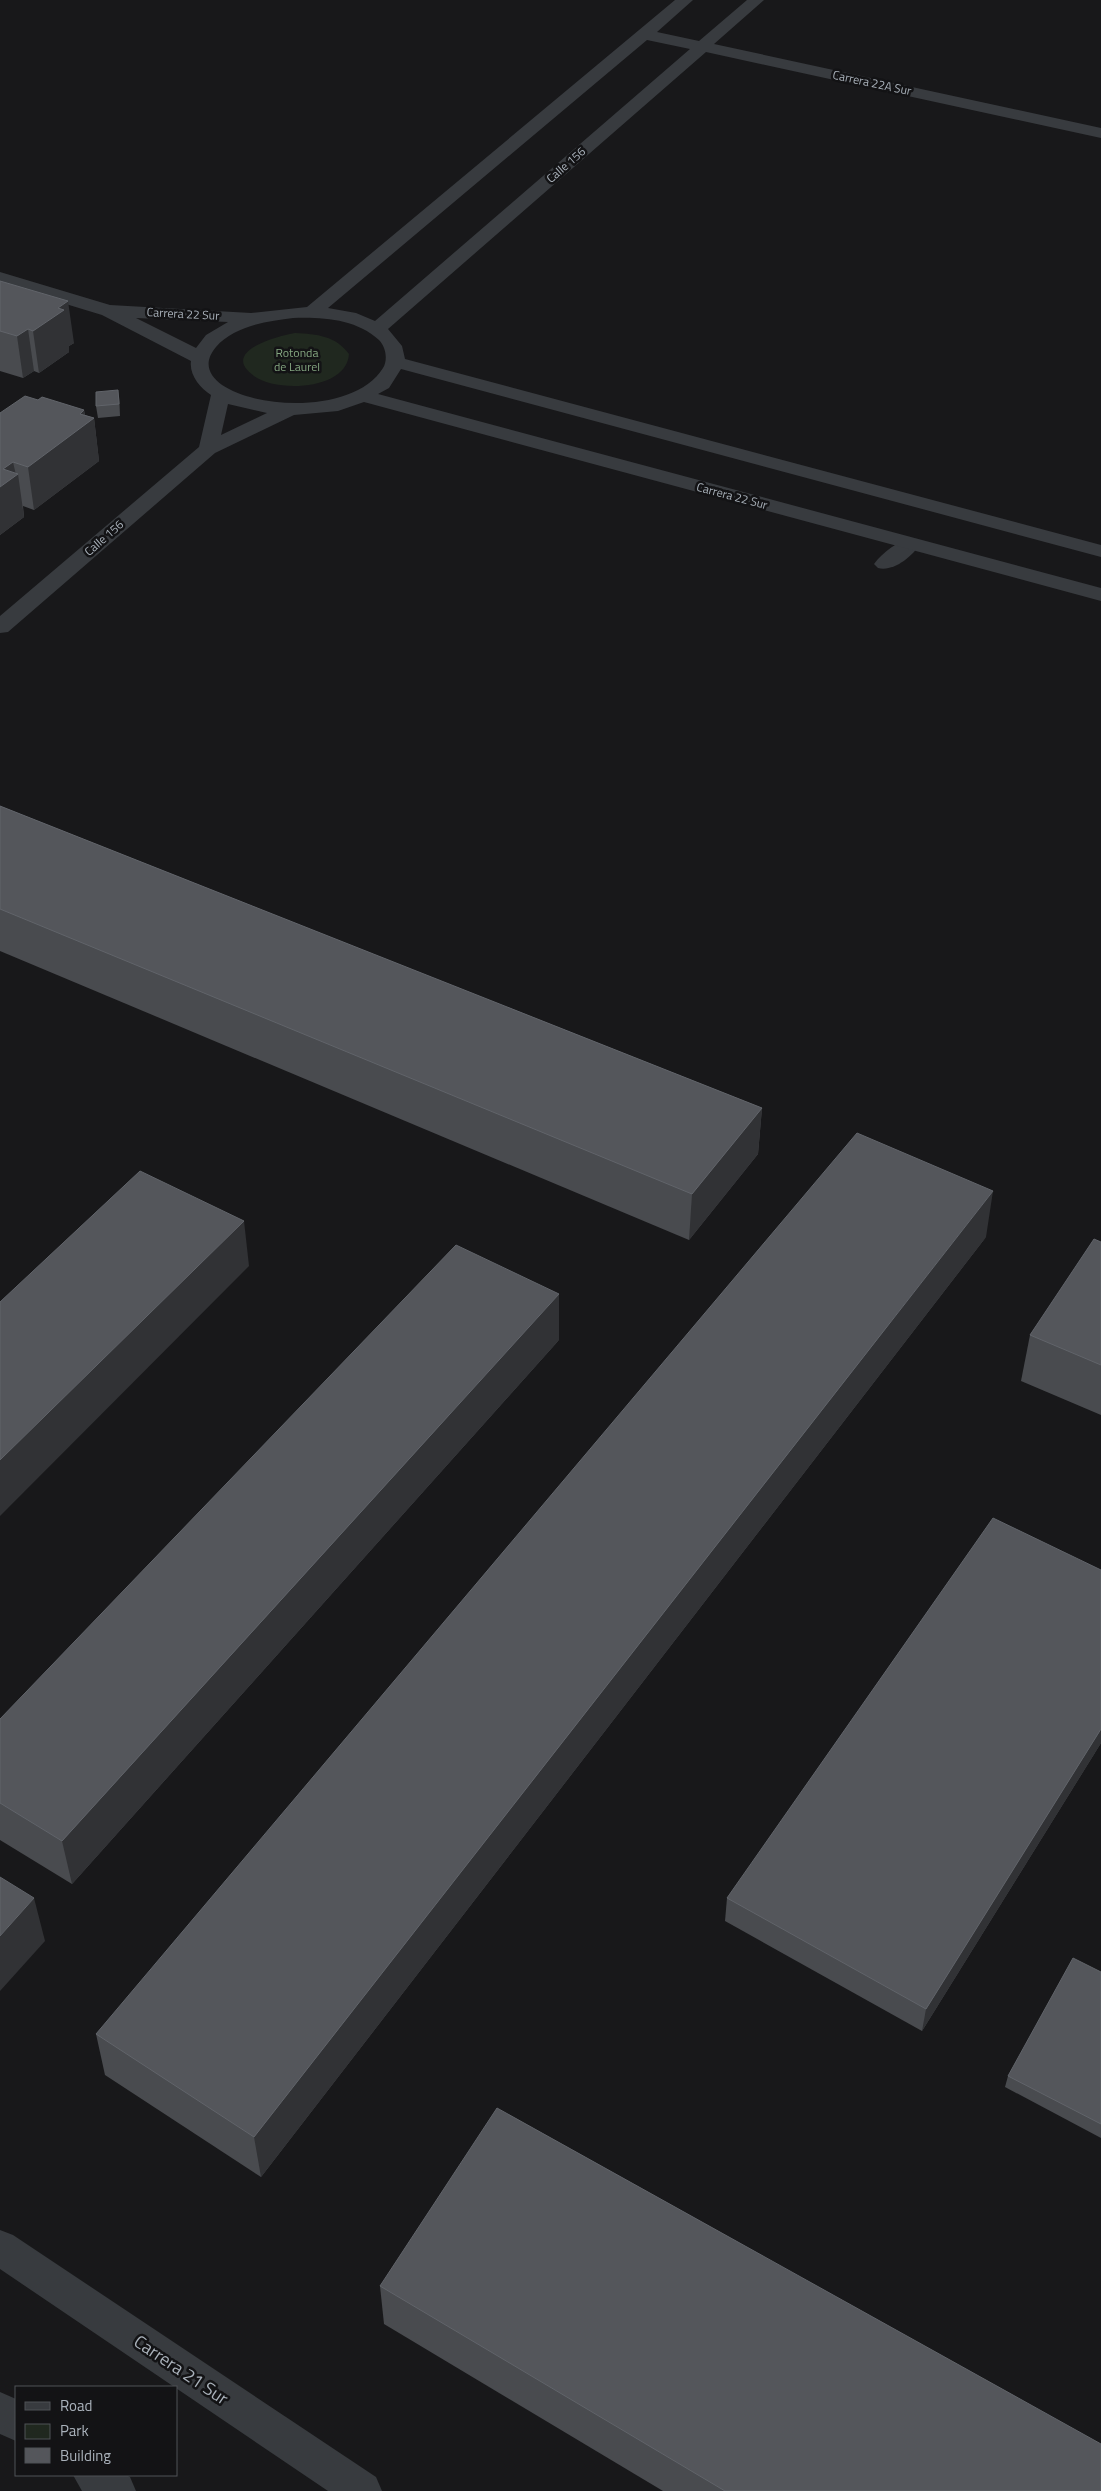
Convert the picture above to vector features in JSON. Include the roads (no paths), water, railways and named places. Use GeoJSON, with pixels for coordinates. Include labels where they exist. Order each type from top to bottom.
{"type":"FeatureCollection","features":[{"type":"Feature","properties":{"kind":"street"},"geometry":{"type":"LineString","coordinates":[[311,313],[685,0]]}},
{"type":"Feature","properties":{"kind":"street","name":"Calle 156"},"geometry":{"type":"LineString","coordinates":[[376,330],[756,0]]}},
{"type":"Feature","properties":{"kind":"street","name":"Carrera 22A Sur"},"geometry":{"type":"LineString","coordinates":[[644,34],[1101,133]]}},
{"type":"Feature","properties":{"kind":"street","name":"Carrera 22 Sur"},"geometry":{"type":"LineString","coordinates":[[0,278],[109,311],[200,358]]}},
{"type":"Feature","properties":{"kind":"street","name":"Carrera 22 Sur"},"geometry":{"type":"LineString","coordinates":[[109,311],[258,318]]}},
{"type":"Feature","properties":{"kind":"street"},"geometry":{"type":"LineString","coordinates":[[311,313],[349,318],[385,336],[394,348],[396,362],[391,374],[379,386],[362,396],[324,407],[289,410],[263,408],[221,394],[208,383],[200,371],[200,358],[206,346],[218,334],[258,318],[280,314],[311,313]]}},
{"type":"Feature","properties":{"kind":"street"},"geometry":{"type":"LineString","coordinates":[[396,362],[1101,552]]}},
{"type":"Feature","properties":{"kind":"street"},"geometry":{"type":"LineString","coordinates":[[208,449],[221,394]]}},
{"type":"Feature","properties":{"kind":"street","name":"Carrera 22 Sur"},"geometry":{"type":"LineString","coordinates":[[362,396],[1101,595]]}},
{"type":"Feature","properties":{"kind":"street","name":"Calle 156"},"geometry":{"type":"LineString","coordinates":[[0,627],[208,449],[289,410]]}},
{"type":"Feature","properties":{"kind":"street"},"geometry":{"type":"LineString","coordinates":[[885,564],[910,544]]}},
{"type":"Feature","properties":{"kind":"street","name":"Carrera 21 Sur"},"geometry":{"type":"LineString","coordinates":[[0,2248],[362,2491]]}},
{"type":"Feature","properties":{"kind":"street"},"geometry":{"type":"LineString","coordinates":[[0,2411],[15,2421]]}},
{"type":"Feature","properties":{"kind":"street"},"geometry":{"type":"LineString","coordinates":[[94,2476],[116,2491]]}},
{"type":"Feature","properties":{"kind":"park label","name":"Rotonda de Laurel"},"geometry":{"type":"Point","coordinates":[297,360]}}]}
